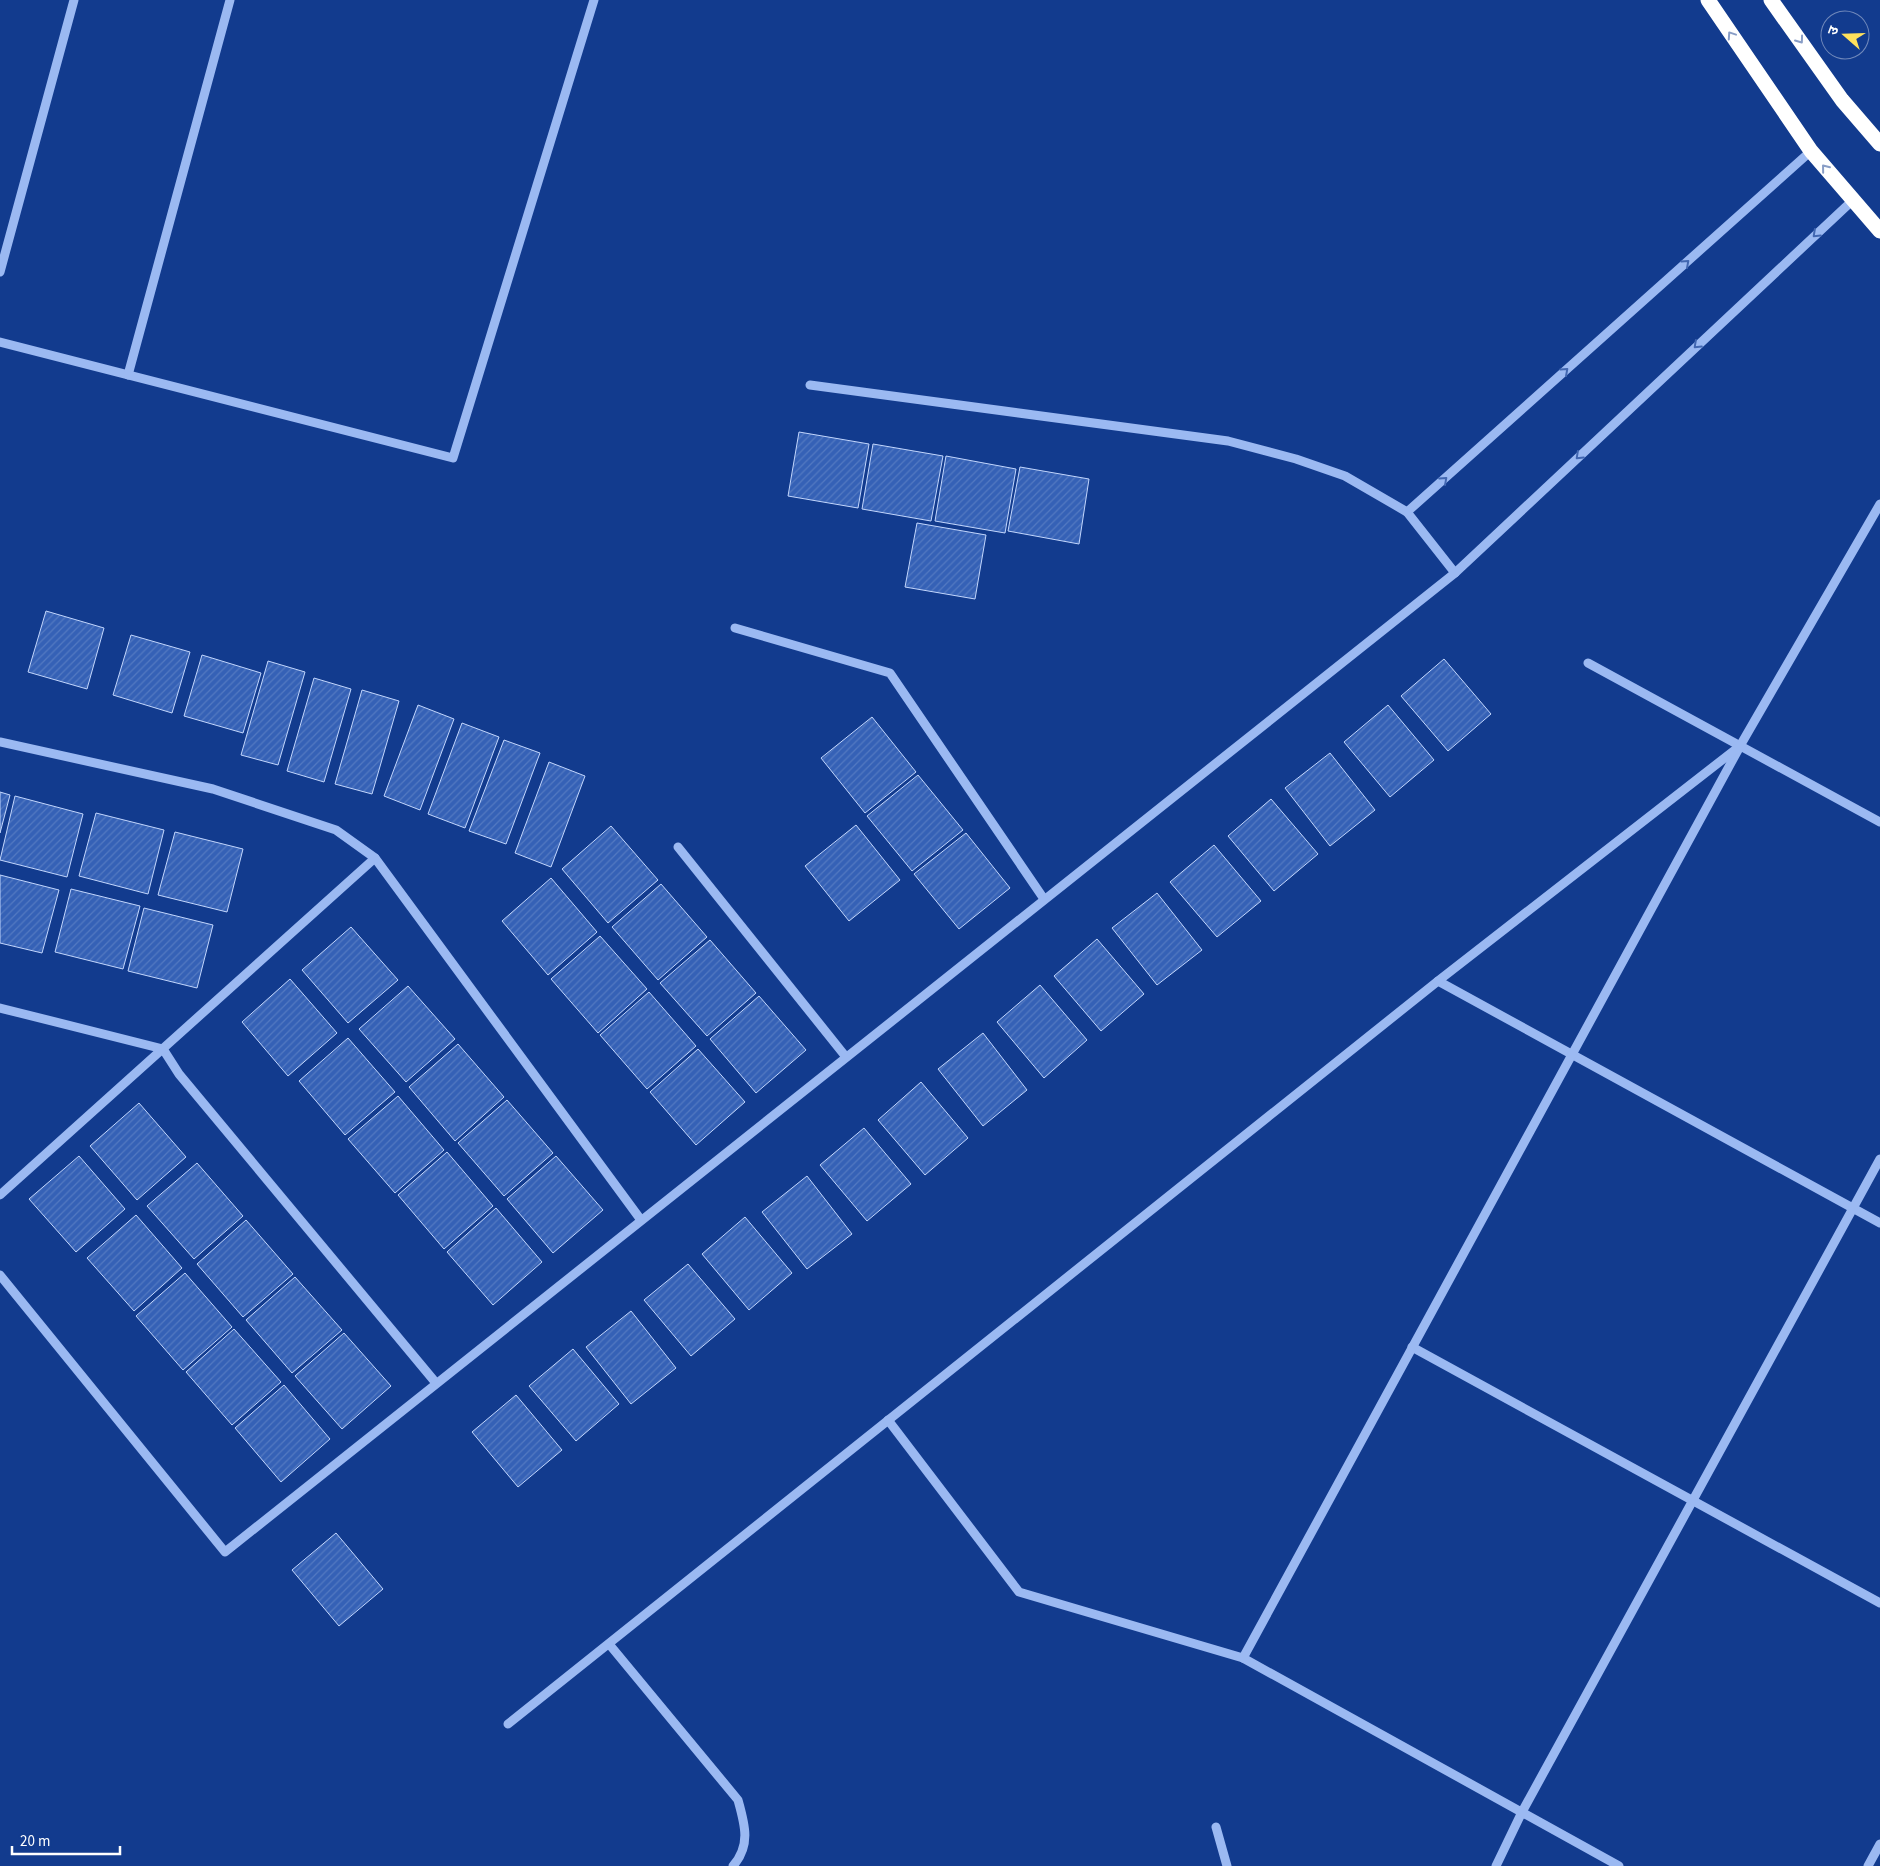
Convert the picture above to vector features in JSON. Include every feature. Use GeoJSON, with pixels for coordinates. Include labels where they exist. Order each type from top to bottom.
{"type":"FeatureCollection","features":[{"type":"Feature","properties":{"kind":"highway"},"geometry":{"type":"LineString","coordinates":[[1708,0],[1811,151],[1852,201],[1880,231]]}},
{"type":"Feature","properties":{"kind":"highway"},"geometry":{"type":"LineString","coordinates":[[1771,0],[1842,100],[1880,144]]}},
{"type":"Feature","properties":{"kind":"street"},"geometry":{"type":"LineString","coordinates":[[0,272],[74,0]]}},
{"type":"Feature","properties":{"kind":"street"},"geometry":{"type":"LineString","coordinates":[[128,375],[230,0]]}},
{"type":"Feature","properties":{"kind":"street"},"geometry":{"type":"LineString","coordinates":[[0,342],[453,458],[594,0]]}},
{"type":"Feature","properties":{"kind":"street"},"geometry":{"type":"LineString","coordinates":[[1407,512],[1811,151]]}},
{"type":"Feature","properties":{"kind":"street"},"geometry":{"type":"LineString","coordinates":[[0,1275],[225,1552],[1455,573],[1852,201]]}},
{"type":"Feature","properties":{"kind":"street"},"geometry":{"type":"LineString","coordinates":[[810,385],[1228,441],[1296,459],[1345,476],[1407,512],[1455,573]]}},
{"type":"Feature","properties":{"kind":"street"},"geometry":{"type":"LineString","coordinates":[[1243,1658],[1740,746],[1880,504]]}},
{"type":"Feature","properties":{"kind":"street"},"geometry":{"type":"LineString","coordinates":[[735,628],[890,673],[1044,899]]}},
{"type":"Feature","properties":{"kind":"street"},"geometry":{"type":"LineString","coordinates":[[1588,663],[1880,822]]}},
{"type":"Feature","properties":{"kind":"street"},"geometry":{"type":"LineString","coordinates":[[0,742],[213,788],[336,830],[375,858],[641,1220]]}},
{"type":"Feature","properties":{"kind":"street"},"geometry":{"type":"LineString","coordinates":[[508,1724],[1438,981],[1740,746]]}},
{"type":"Feature","properties":{"kind":"street"},"geometry":{"type":"LineString","coordinates":[[678,847],[846,1057]]}},
{"type":"Feature","properties":{"kind":"street"},"geometry":{"type":"LineString","coordinates":[[0,1195],[375,858]]}},
{"type":"Feature","properties":{"kind":"street"},"geometry":{"type":"LineString","coordinates":[[1438,981],[1880,1223]]}},
{"type":"Feature","properties":{"kind":"street"},"geometry":{"type":"LineString","coordinates":[[0,1008],[163,1048],[179,1074],[436,1384]]}},
{"type":"Feature","properties":{"kind":"street"},"geometry":{"type":"LineString","coordinates":[[1496,1866],[1522,1812],[1880,1159]]}},
{"type":"Feature","properties":{"kind":"street"},"geometry":{"type":"LineString","coordinates":[[1412,1348],[1880,1603]]}},
{"type":"Feature","properties":{"kind":"street"},"geometry":{"type":"LineString","coordinates":[[888,1420],[1019,1592],[1243,1658],[1619,1866]]}},
{"type":"Feature","properties":{"kind":"street"},"geometry":{"type":"LineString","coordinates":[[609,1644],[738,1800],[747,1830],[741,1857],[733,1866]]}},
{"type":"Feature","properties":{"kind":"street"},"geometry":{"type":"LineString","coordinates":[[1216,1827],[1227,1866]]}},
{"type":"Feature","properties":{"kind":"street"},"geometry":{"type":"LineString","coordinates":[[1868,1866],[1880,1844]]}},
{"type":"Feature","properties":{"kind":"building"},"geometry":{"type":"Polygon","coordinates":[[[799,432],[869,444],[858,508],[788,496],[799,432]]]}},
{"type":"Feature","properties":{"kind":"building"},"geometry":{"type":"Polygon","coordinates":[[[873,444],[943,456],[931,521],[862,509],[873,444]]]}},
{"type":"Feature","properties":{"kind":"building"},"geometry":{"type":"Polygon","coordinates":[[[946,456],[1016,469],[1005,533],[935,521],[946,456]]]}},
{"type":"Feature","properties":{"kind":"building"},"geometry":{"type":"Polygon","coordinates":[[[1020,467],[1089,479],[1079,544],[1008,531],[1020,467]]]}},
{"type":"Feature","properties":{"kind":"building"},"geometry":{"type":"Polygon","coordinates":[[[917,523],[986,535],[975,599],[905,587],[917,523]]]}},
{"type":"Feature","properties":{"kind":"building"},"geometry":{"type":"Polygon","coordinates":[[[46,611],[104,628],[87,689],[28,672],[46,611]]]}},
{"type":"Feature","properties":{"kind":"building"},"geometry":{"type":"Polygon","coordinates":[[[131,635],[190,652],[172,713],[113,695],[131,635]]]}},
{"type":"Feature","properties":{"kind":"building"},"geometry":{"type":"Polygon","coordinates":[[[202,655],[261,673],[243,733],[184,716],[202,655]]]}},
{"type":"Feature","properties":{"kind":"building"},"geometry":{"type":"Polygon","coordinates":[[[1444,659],[1491,714],[1448,751],[1401,696],[1444,659]]]}},
{"type":"Feature","properties":{"kind":"building"},"geometry":{"type":"Polygon","coordinates":[[[268,661],[305,672],[278,765],[241,755],[268,661]]]}},
{"type":"Feature","properties":{"kind":"building"},"geometry":{"type":"Polygon","coordinates":[[[314,678],[351,689],[324,782],[287,771],[314,678]]]}},
{"type":"Feature","properties":{"kind":"building"},"geometry":{"type":"Polygon","coordinates":[[[362,690],[399,701],[372,794],[335,784],[362,690]]]}},
{"type":"Feature","properties":{"kind":"building"},"geometry":{"type":"Polygon","coordinates":[[[418,705],[454,719],[420,810],[384,796],[418,705]]]}},
{"type":"Feature","properties":{"kind":"building"},"geometry":{"type":"Polygon","coordinates":[[[1388,705],[1434,760],[1390,797],[1344,742],[1388,705]]]}},
{"type":"Feature","properties":{"kind":"building"},"geometry":{"type":"Polygon","coordinates":[[[872,717],[916,772],[865,813],[821,758],[872,717]]]}},
{"type":"Feature","properties":{"kind":"building"},"geometry":{"type":"Polygon","coordinates":[[[462,723],[499,737],[465,828],[428,814],[462,723]]]}},
{"type":"Feature","properties":{"kind":"building"},"geometry":{"type":"Polygon","coordinates":[[[504,740],[540,753],[506,844],[469,831],[504,740]]]}},
{"type":"Feature","properties":{"kind":"building"},"geometry":{"type":"Polygon","coordinates":[[[1330,753],[1375,810],[1330,846],[1285,788],[1330,753]]]}},
{"type":"Feature","properties":{"kind":"building"},"geometry":{"type":"Polygon","coordinates":[[[549,762],[585,776],[551,867],[515,853],[549,762]]]}},
{"type":"Feature","properties":{"kind":"building"},"geometry":{"type":"Polygon","coordinates":[[[918,775],[963,830],[912,871],[867,816],[918,775]]]}},
{"type":"Feature","properties":{"kind":"building"},"geometry":{"type":"Polygon","coordinates":[[[0,792],[10,795],[0,833],[0,792]]]}},
{"type":"Feature","properties":{"kind":"building"},"geometry":{"type":"Polygon","coordinates":[[[15,796],[83,814],[67,877],[0,860],[15,796]]]}},
{"type":"Feature","properties":{"kind":"building"},"geometry":{"type":"Polygon","coordinates":[[[1271,799],[1318,854],[1274,891],[1228,836],[1271,799]]]}},
{"type":"Feature","properties":{"kind":"building"},"geometry":{"type":"Polygon","coordinates":[[[96,813],[164,830],[148,894],[79,876],[96,813]]]}},
{"type":"Feature","properties":{"kind":"building"},"geometry":{"type":"Polygon","coordinates":[[[856,825],[900,880],[849,921],[805,866],[856,825]]]}},
{"type":"Feature","properties":{"kind":"building"},"geometry":{"type":"Polygon","coordinates":[[[611,826],[658,880],[608,923],[562,869],[611,826]]]}},
{"type":"Feature","properties":{"kind":"building"},"geometry":{"type":"Polygon","coordinates":[[[175,832],[243,849],[227,912],[158,895],[175,832]]]}},
{"type":"Feature","properties":{"kind":"building"},"geometry":{"type":"Polygon","coordinates":[[[966,833],[1010,888],[959,929],[914,874],[966,833]]]}},
{"type":"Feature","properties":{"kind":"building"},"geometry":{"type":"Polygon","coordinates":[[[1214,845],[1261,901],[1217,937],[1170,882],[1214,845]]]}},
{"type":"Feature","properties":{"kind":"building"},"geometry":{"type":"Polygon","coordinates":[[[0,875],[59,890],[42,953],[0,943],[0,875]]]}},
{"type":"Feature","properties":{"kind":"building"},"geometry":{"type":"Polygon","coordinates":[[[551,878],[597,932],[548,975],[502,921],[551,878]]]}},
{"type":"Feature","properties":{"kind":"building"},"geometry":{"type":"Polygon","coordinates":[[[661,884],[707,937],[658,980],[612,927],[661,884]]]}},
{"type":"Feature","properties":{"kind":"building"},"geometry":{"type":"Polygon","coordinates":[[[71,889],[140,906],[123,969],[55,952],[71,889]]]}},
{"type":"Feature","properties":{"kind":"building"},"geometry":{"type":"Polygon","coordinates":[[[1157,893],[1202,950],[1157,985],[1112,928],[1157,893]]]}},
{"type":"Feature","properties":{"kind":"building"},"geometry":{"type":"Polygon","coordinates":[[[144,908],[213,925],[197,988],[128,971],[144,908]]]}},
{"type":"Feature","properties":{"kind":"building"},"geometry":{"type":"Polygon","coordinates":[[[351,927],[398,980],[348,1023],[302,970],[351,927]]]}},
{"type":"Feature","properties":{"kind":"building"},"geometry":{"type":"Polygon","coordinates":[[[600,936],[647,989],[598,1033],[551,979],[600,936]]]}},
{"type":"Feature","properties":{"kind":"building"},"geometry":{"type":"Polygon","coordinates":[[[1097,939],[1144,994],[1101,1031],[1054,976],[1097,939]]]}},
{"type":"Feature","properties":{"kind":"building"},"geometry":{"type":"Polygon","coordinates":[[[710,940],[756,993],[707,1036],[660,983],[710,940]]]}},
{"type":"Feature","properties":{"kind":"building"},"geometry":{"type":"Polygon","coordinates":[[[290,979],[337,1033],[288,1076],[242,1022],[290,979]]]}},
{"type":"Feature","properties":{"kind":"building"},"geometry":{"type":"Polygon","coordinates":[[[1040,985],[1087,1040],[1044,1078],[997,1022],[1040,985]]]}},
{"type":"Feature","properties":{"kind":"building"},"geometry":{"type":"Polygon","coordinates":[[[408,986],[455,1039],[406,1082],[359,1029],[408,986]]]}},
{"type":"Feature","properties":{"kind":"building"},"geometry":{"type":"Polygon","coordinates":[[[649,992],[696,1046],[647,1089],[600,1035],[649,992]]]}},
{"type":"Feature","properties":{"kind":"building"},"geometry":{"type":"Polygon","coordinates":[[[759,996],[806,1050],[756,1093],[710,1039],[759,996]]]}},
{"type":"Feature","properties":{"kind":"building"},"geometry":{"type":"Polygon","coordinates":[[[983,1033],[1027,1090],[983,1126],[938,1069],[983,1033]]]}},
{"type":"Feature","properties":{"kind":"building"},"geometry":{"type":"Polygon","coordinates":[[[348,1038],[395,1092],[345,1135],[299,1081],[348,1038]]]}},
{"type":"Feature","properties":{"kind":"building"},"geometry":{"type":"Polygon","coordinates":[[[458,1044],[504,1097],[455,1141],[409,1087],[458,1044]]]}},
{"type":"Feature","properties":{"kind":"building"},"geometry":{"type":"Polygon","coordinates":[[[698,1049],[745,1102],[696,1145],[650,1092],[698,1049]]]}},
{"type":"Feature","properties":{"kind":"building"},"geometry":{"type":"Polygon","coordinates":[[[921,1082],[968,1138],[925,1175],[878,1120],[921,1082]]]}},
{"type":"Feature","properties":{"kind":"building"},"geometry":{"type":"Polygon","coordinates":[[[398,1096],[444,1150],[395,1193],[348,1139],[398,1096]]]}},
{"type":"Feature","properties":{"kind":"building"},"geometry":{"type":"Polygon","coordinates":[[[507,1100],[553,1153],[504,1196],[458,1143],[507,1100]]]}},
{"type":"Feature","properties":{"kind":"building"},"geometry":{"type":"Polygon","coordinates":[[[139,1103],[186,1157],[137,1200],[90,1146],[139,1103]]]}},
{"type":"Feature","properties":{"kind":"building"},"geometry":{"type":"Polygon","coordinates":[[[864,1128],[911,1184],[867,1221],[820,1165],[864,1128]]]}},
{"type":"Feature","properties":{"kind":"building"},"geometry":{"type":"Polygon","coordinates":[[[447,1152],[493,1206],[444,1249],[398,1195],[447,1152]]]}},
{"type":"Feature","properties":{"kind":"building"},"geometry":{"type":"Polygon","coordinates":[[[79,1156],[125,1209],[76,1252],[29,1199],[79,1156]]]}},
{"type":"Feature","properties":{"kind":"building"},"geometry":{"type":"Polygon","coordinates":[[[556,1156],[603,1210],[553,1253],[507,1199],[556,1156]]]}},
{"type":"Feature","properties":{"kind":"building"},"geometry":{"type":"Polygon","coordinates":[[[197,1163],[243,1216],[194,1259],[147,1206],[197,1163]]]}},
{"type":"Feature","properties":{"kind":"building"},"geometry":{"type":"Polygon","coordinates":[[[807,1176],[852,1234],[807,1269],[762,1212],[807,1176]]]}},
{"type":"Feature","properties":{"kind":"building"},"geometry":{"type":"Polygon","coordinates":[[[496,1208],[542,1262],[493,1305],[447,1252],[496,1208]]]}},
{"type":"Feature","properties":{"kind":"building"},"geometry":{"type":"Polygon","coordinates":[[[136,1215],[182,1268],[134,1311],[87,1258],[136,1215]]]}},
{"type":"Feature","properties":{"kind":"building"},"geometry":{"type":"Polygon","coordinates":[[[745,1217],[792,1273],[749,1310],[702,1254],[745,1217]]]}},
{"type":"Feature","properties":{"kind":"building"},"geometry":{"type":"Polygon","coordinates":[[[246,1220],[293,1274],[243,1317],[197,1264],[246,1220]]]}},
{"type":"Feature","properties":{"kind":"building"},"geometry":{"type":"Polygon","coordinates":[[[688,1264],[735,1319],[691,1356],[644,1300],[688,1264]]]}},
{"type":"Feature","properties":{"kind":"building"},"geometry":{"type":"Polygon","coordinates":[[[185,1273],[232,1327],[183,1370],[136,1316],[185,1273]]]}},
{"type":"Feature","properties":{"kind":"building"},"geometry":{"type":"Polygon","coordinates":[[[295,1277],[342,1330],[292,1373],[246,1320],[295,1277]]]}},
{"type":"Feature","properties":{"kind":"building"},"geometry":{"type":"Polygon","coordinates":[[[631,1311],[676,1368],[631,1404],[586,1347],[631,1311]]]}},
{"type":"Feature","properties":{"kind":"building"},"geometry":{"type":"Polygon","coordinates":[[[234,1329],[281,1382],[232,1425],[186,1372],[234,1329]]]}},
{"type":"Feature","properties":{"kind":"building"},"geometry":{"type":"Polygon","coordinates":[[[344,1333],[391,1386],[342,1429],[295,1376],[344,1333]]]}},
{"type":"Feature","properties":{"kind":"building"},"geometry":{"type":"Polygon","coordinates":[[[573,1349],[619,1404],[576,1441],[529,1386],[573,1349]]]}},
{"type":"Feature","properties":{"kind":"building"},"geometry":{"type":"Polygon","coordinates":[[[284,1385],[330,1439],[281,1482],[235,1428],[284,1385]]]}},
{"type":"Feature","properties":{"kind":"building"},"geometry":{"type":"Polygon","coordinates":[[[516,1395],[562,1450],[518,1487],[472,1432],[516,1395]]]}},
{"type":"Feature","properties":{"kind":"building"},"geometry":{"type":"Polygon","coordinates":[[[336,1533],[383,1589],[339,1626],[292,1570],[336,1533]]]}}]}
